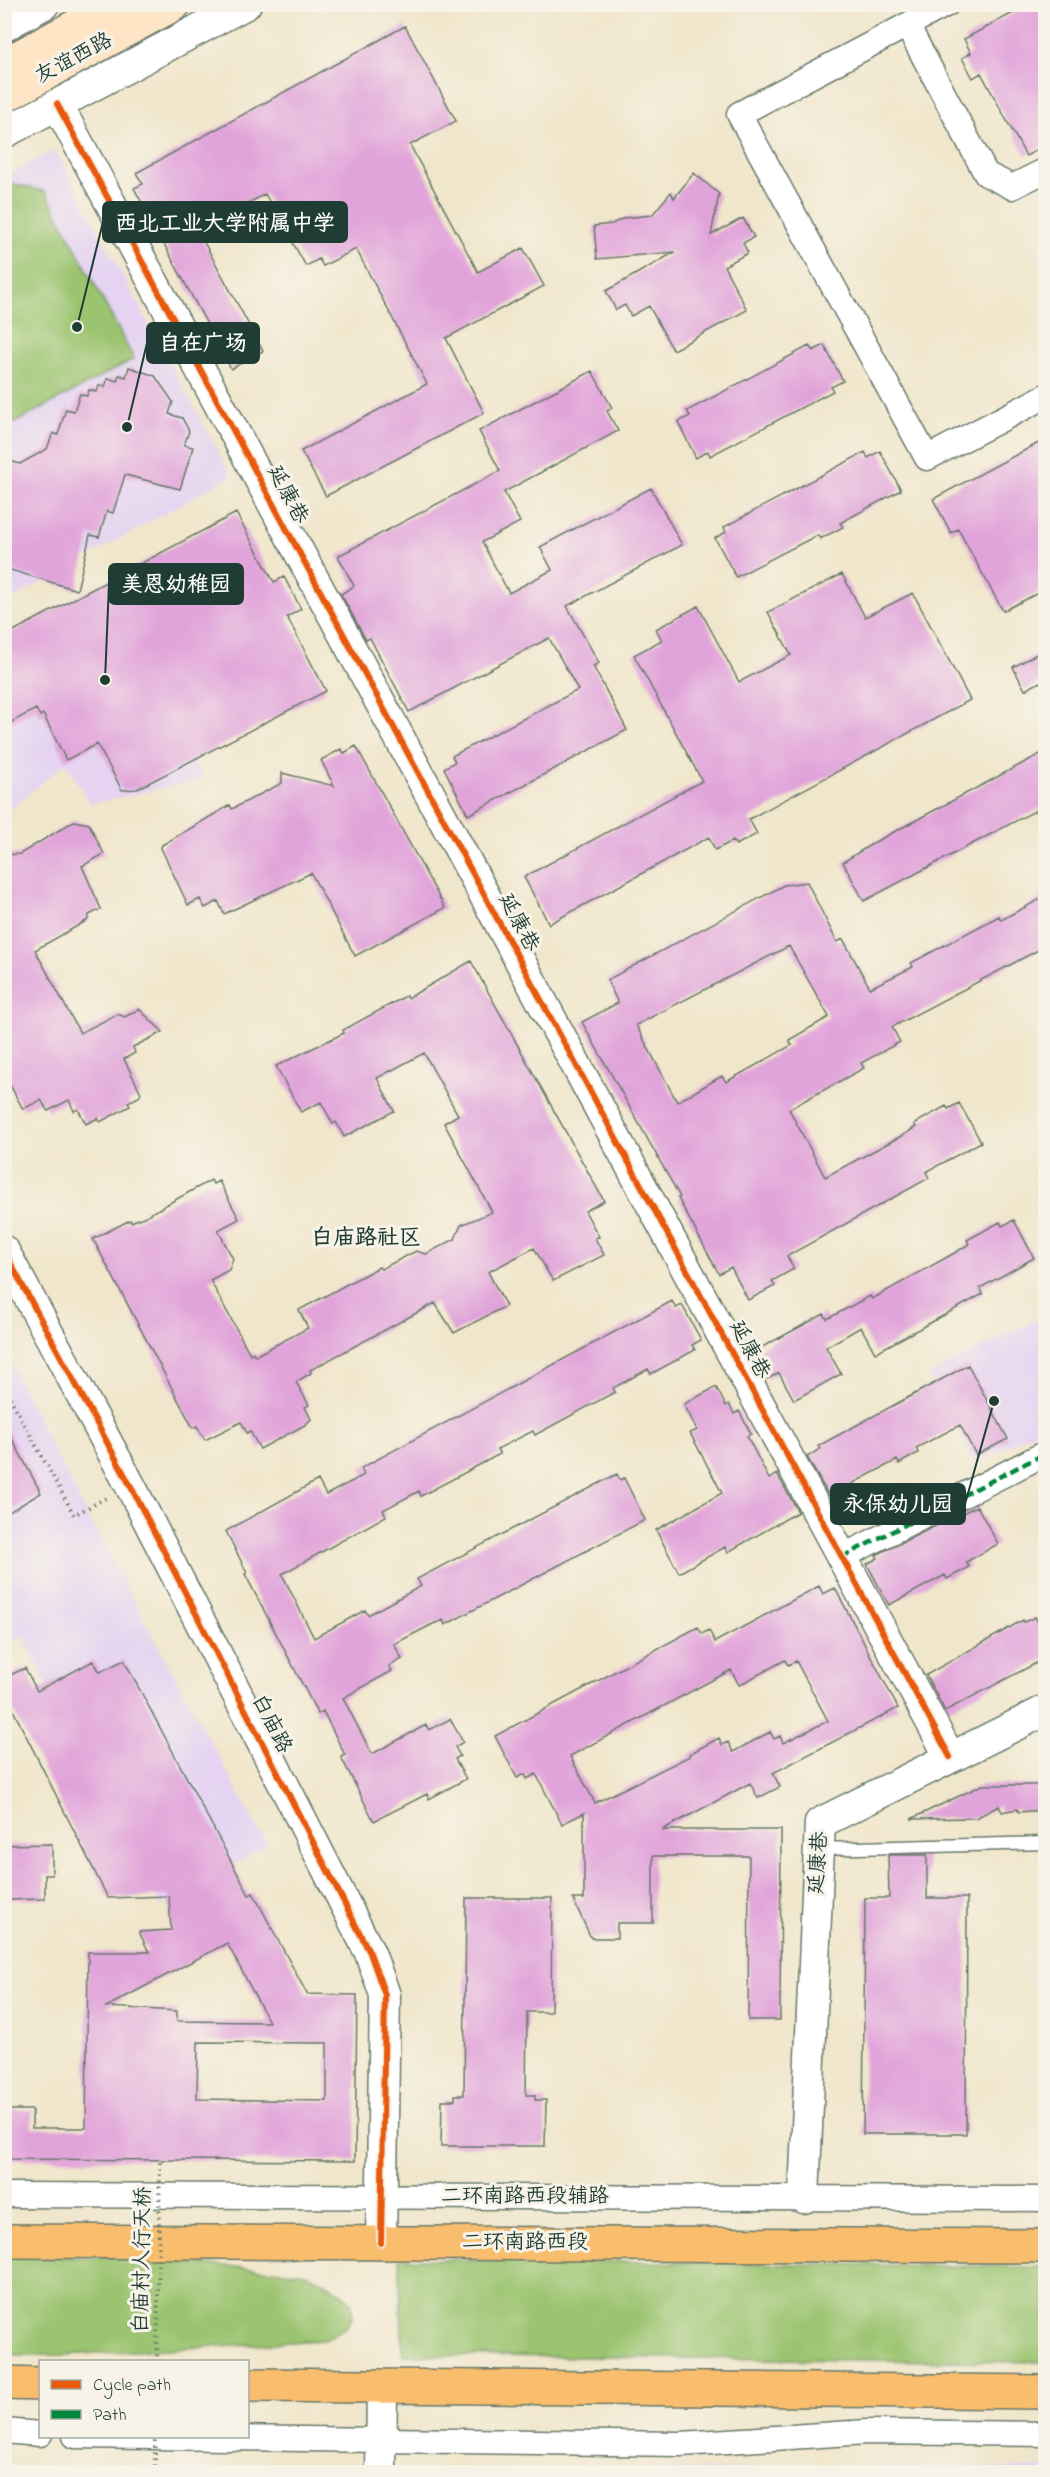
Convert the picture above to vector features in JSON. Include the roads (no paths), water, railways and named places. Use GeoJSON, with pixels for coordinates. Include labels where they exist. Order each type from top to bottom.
{"type":"FeatureCollection","features":[{"type":"Feature","properties":{"kind":"highway","name":"二环南路西段"},"geometry":{"type":"LineString","coordinates":[[4,2241],[1046,2246]]}},
{"type":"Feature","properties":{"kind":"highway"},"geometry":{"type":"LineString","coordinates":[[4,2384],[39,2384]]}},
{"type":"Feature","properties":{"kind":"highway"},"geometry":{"type":"LineString","coordinates":[[249,2385],[382,2388],[1046,2392]]}},
{"type":"Feature","properties":{"kind":"main road","name":"友谊西路"},"geometry":{"type":"LineString","coordinates":[[4,65],[117,4]]}},
{"type":"Feature","properties":{"kind":"main road","name":"友谊西路"},"geometry":{"type":"LineString","coordinates":[[4,96],[174,4]]}},
{"type":"Feature","properties":{"kind":"street"},"geometry":{"type":"LineString","coordinates":[[4,26],[44,4]]}},
{"type":"Feature","properties":{"kind":"street"},"geometry":{"type":"LineString","coordinates":[[4,133],[246,4]]}},
{"type":"Feature","properties":{"kind":"street"},"geometry":{"type":"LineString","coordinates":[[947,4],[740,114],[927,458],[1046,396]]}},
{"type":"Feature","properties":{"kind":"street"},"geometry":{"type":"LineString","coordinates":[[907,25],[986,174],[1012,187],[1046,170]]}},
{"type":"Feature","properties":{"kind":"street","name":"延康巷"},"geometry":{"type":"LineString","coordinates":[[57,105],[950,1756],[820,1824],[804,2198]]}},
{"type":"Feature","properties":{"kind":"street","name":"白庙路"},"geometry":{"type":"LineString","coordinates":[[4,1251],[130,1485],[370,1953],[385,1995],[381,2243]]}},
{"type":"Feature","properties":{"kind":"street"},"geometry":{"type":"LineString","coordinates":[[842,1557],[1046,1453]]}},
{"type":"Feature","properties":{"kind":"street"},"geometry":{"type":"LineString","coordinates":[[950,1756],[1046,1710]]}},
{"type":"Feature","properties":{"kind":"street","name":"二环南路西段辅路"},"geometry":{"type":"LineString","coordinates":[[4,2195],[1046,2199]]}},
{"type":"Feature","properties":{"kind":"street"},"geometry":{"type":"LineString","coordinates":[[381,2472],[382,2388]]}},
{"type":"Feature","properties":{"kind":"street"},"geometry":{"type":"LineString","coordinates":[[4,2431],[39,2434]]}},
{"type":"Feature","properties":{"kind":"street"},"geometry":{"type":"LineString","coordinates":[[163,2438],[382,2443],[681,2444],[867,2432],[1046,2434]]}},
{"type":"Feature","properties":{"kind":"lane"},"geometry":{"type":"LineString","coordinates":[[819,1849],[1046,1843]]}},
{"type":"Feature","properties":{"kind":"place","name":"西北工业大学附属中学"},"geometry":{"type":"Point","coordinates":[77,327]}},
{"type":"Feature","properties":{"kind":"place","name":"自在广场"},"geometry":{"type":"Point","coordinates":[127,427]}},
{"type":"Feature","properties":{"kind":"place","name":"美恩幼稚园"},"geometry":{"type":"Point","coordinates":[105,680]}},
{"type":"Feature","properties":{"kind":"place","name":"永保幼儿园"},"geometry":{"type":"Point","coordinates":[994,1401]}},
{"type":"Feature","properties":{"kind":"district","name":"白庙路社区"},"geometry":{"type":"Point","coordinates":[366,1239]}}]}
